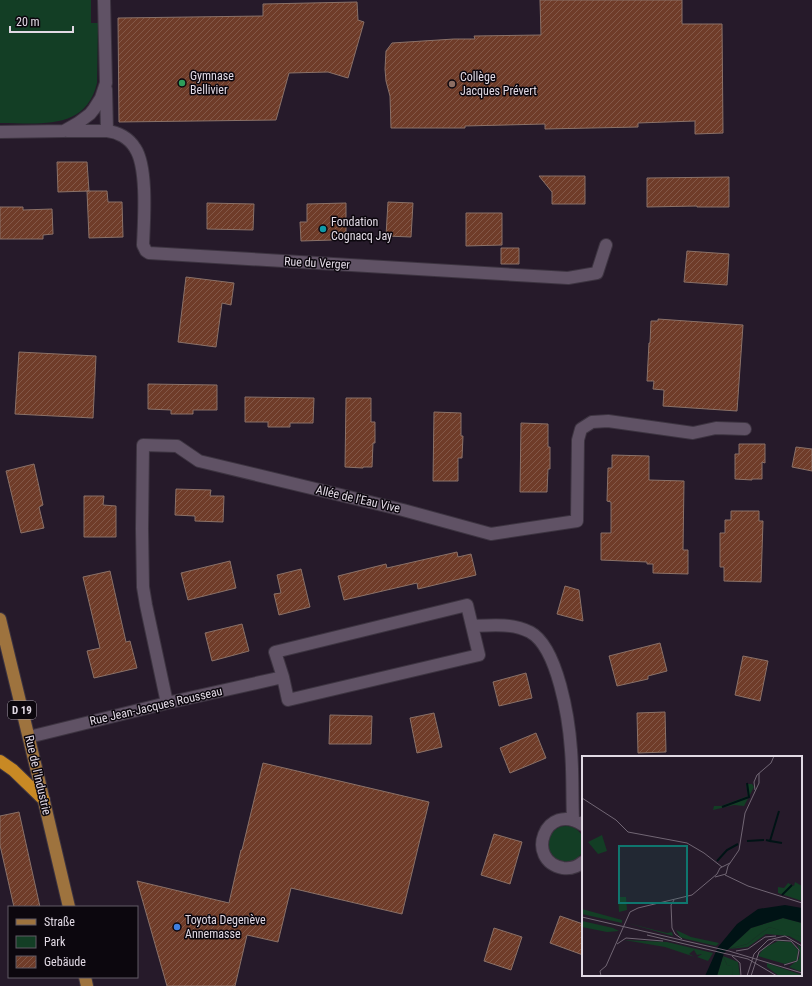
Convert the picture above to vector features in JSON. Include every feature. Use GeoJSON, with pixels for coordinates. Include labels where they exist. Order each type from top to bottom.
{"type":"FeatureCollection","features":[{"type":"Feature","properties":{"kind":"highway"},"geometry":{"type":"LineString","coordinates":[[0,761],[13,770],[44,800]]}},
{"type":"Feature","properties":{"kind":"main road","name":"Rue de l'Industrie"},"geometry":{"type":"LineString","coordinates":[[0,619],[69,906]]}},
{"type":"Feature","properties":{"kind":"street"},"geometry":{"type":"LineString","coordinates":[[104,0],[107,130]]}},
{"type":"Feature","properties":{"kind":"street"},"geometry":{"type":"LineString","coordinates":[[64,131],[90,114],[101,98],[106,83]]}},
{"type":"Feature","properties":{"kind":"street","name":"Rue du Verger"},"geometry":{"type":"LineString","coordinates":[[0,132],[107,130],[117,133],[129,140],[136,148],[141,162],[144,192],[143,246],[146,251],[149,252],[568,278],[597,273],[606,246]]}},
{"type":"Feature","properties":{"kind":"street","name":"Allée de l'Eau Vive"},"geometry":{"type":"LineString","coordinates":[[167,703],[143,587],[143,445],[177,446],[199,462],[403,510],[490,534],[577,521],[578,440],[581,429],[592,422],[608,421],[693,433],[716,428],[745,429]]}},
{"type":"Feature","properties":{"kind":"street"},"geometry":{"type":"LineString","coordinates":[[467,605],[479,655],[288,700],[282,677],[275,652],[467,605]]}},
{"type":"Feature","properties":{"kind":"street"},"geometry":{"type":"LineString","coordinates":[[473,626],[501,625],[522,629],[531,633],[538,639],[545,647],[552,660],[564,703],[570,736],[578,822],[561,820],[546,829],[542,840],[546,858],[554,865],[566,869],[572,868],[582,863]]}},
{"type":"Feature","properties":{"kind":"street","name":"Rue Jean-Jacques Rousseau"},"geometry":{"type":"LineString","coordinates":[[29,736],[282,677]]}},
{"type":"Feature","properties":{"kind":"green space"},"geometry":{"type":"Polygon","coordinates":[[[0,0],[91,0],[91,23],[98,23],[97,83],[91,98],[83,110],[72,117],[59,121],[30,124],[0,123],[0,0]]]}},
{"type":"Feature","properties":{"kind":"green space"},"geometry":{"type":"Polygon","coordinates":[[[570,826],[579,831],[581,834],[582,852],[579,857],[573,861],[559,861],[553,857],[549,851],[549,837],[553,831],[559,827],[570,826]]]}},
{"type":"Feature","properties":{"kind":"building"},"geometry":{"type":"Polygon","coordinates":[[[540,0],[682,0],[682,24],[722,24],[723,133],[695,134],[695,121],[638,123],[638,127],[545,129],[545,124],[465,126],[465,128],[391,128],[390,96],[386,81],[385,69],[386,51],[392,43],[475,39],[474,36],[541,35],[540,0]]]}},
{"type":"Feature","properties":{"kind":"building"},"geometry":{"type":"Polygon","coordinates":[[[357,2],[358,20],[364,22],[348,78],[328,72],[289,73],[276,120],[119,122],[118,18],[263,16],[263,4],[357,2]]]}},
{"type":"Feature","properties":{"kind":"building"},"geometry":{"type":"Polygon","coordinates":[[[57,162],[87,162],[89,191],[58,192],[57,162]]]}},
{"type":"Feature","properties":{"kind":"building"},"geometry":{"type":"Polygon","coordinates":[[[539,176],[585,176],[585,204],[552,204],[552,192],[539,176]]]}},
{"type":"Feature","properties":{"kind":"building"},"geometry":{"type":"Polygon","coordinates":[[[729,177],[729,207],[647,207],[647,178],[729,177]]]}},
{"type":"Feature","properties":{"kind":"building"},"geometry":{"type":"Polygon","coordinates":[[[87,191],[107,191],[108,202],[122,202],[123,237],[89,238],[87,191]]]}},
{"type":"Feature","properties":{"kind":"building"},"geometry":{"type":"Polygon","coordinates":[[[388,202],[413,203],[411,237],[386,236],[388,202]]]}},
{"type":"Feature","properties":{"kind":"building"},"geometry":{"type":"Polygon","coordinates":[[[207,203],[254,204],[253,230],[207,229],[207,203]]]}},
{"type":"Feature","properties":{"kind":"building","name":"Fondation Cognacq Jay"},"geometry":{"type":"Polygon","coordinates":[[[346,203],[346,237],[333,237],[333,240],[301,241],[300,222],[307,222],[307,204],[346,203]]]}},
{"type":"Feature","properties":{"kind":"building"},"geometry":{"type":"Polygon","coordinates":[[[0,207],[23,207],[23,210],[52,209],[53,234],[43,235],[43,239],[0,239],[0,207]]]}},
{"type":"Feature","properties":{"kind":"building"},"geometry":{"type":"Polygon","coordinates":[[[466,213],[502,213],[502,245],[466,246],[466,213]]]}},
{"type":"Feature","properties":{"kind":"building"},"geometry":{"type":"Polygon","coordinates":[[[501,248],[519,248],[519,264],[501,264],[501,248]]]}},
{"type":"Feature","properties":{"kind":"building"},"geometry":{"type":"Polygon","coordinates":[[[687,251],[729,254],[727,285],[684,282],[687,251]]]}},
{"type":"Feature","properties":{"kind":"building"},"geometry":{"type":"Polygon","coordinates":[[[186,277],[234,283],[231,305],[222,303],[216,347],[178,342],[186,277]]]}},
{"type":"Feature","properties":{"kind":"building"},"geometry":{"type":"Polygon","coordinates":[[[658,319],[743,325],[737,411],[663,406],[664,390],[653,389],[654,381],[647,381],[651,321],[658,321],[658,319]]]}},
{"type":"Feature","properties":{"kind":"building"},"geometry":{"type":"Polygon","coordinates":[[[19,352],[96,356],[93,418],[15,414],[19,352]]]}},
{"type":"Feature","properties":{"kind":"building"},"geometry":{"type":"Polygon","coordinates":[[[148,384],[217,385],[217,410],[193,410],[193,414],[171,414],[171,410],[148,409],[148,384]]]}},
{"type":"Feature","properties":{"kind":"building"},"geometry":{"type":"Polygon","coordinates":[[[245,397],[314,398],[313,423],[290,423],[290,427],[268,427],[268,422],[245,422],[245,397]]]}},
{"type":"Feature","properties":{"kind":"building"},"geometry":{"type":"Polygon","coordinates":[[[346,398],[371,398],[371,422],[375,422],[375,443],[373,443],[372,467],[345,467],[346,398]]]}},
{"type":"Feature","properties":{"kind":"building"},"geometry":{"type":"Polygon","coordinates":[[[434,412],[461,413],[461,436],[463,436],[462,458],[458,458],[458,481],[433,481],[434,412]]]}},
{"type":"Feature","properties":{"kind":"building"},"geometry":{"type":"Polygon","coordinates":[[[521,423],[548,424],[550,469],[548,469],[547,492],[520,492],[521,423]]]}},
{"type":"Feature","properties":{"kind":"building"},"geometry":{"type":"Polygon","coordinates":[[[739,444],[765,444],[765,463],[762,462],[762,479],[735,479],[735,454],[739,454],[739,444]]]}},
{"type":"Feature","properties":{"kind":"building"},"geometry":{"type":"Polygon","coordinates":[[[796,447],[812,449],[812,471],[792,467],[796,447]]]}},
{"type":"Feature","properties":{"kind":"building"},"geometry":{"type":"Polygon","coordinates":[[[612,455],[649,456],[649,480],[684,481],[683,550],[688,550],[688,574],[653,573],[653,564],[647,564],[647,562],[601,560],[601,533],[611,533],[611,502],[607,501],[608,468],[612,468],[612,455]]]}},
{"type":"Feature","properties":{"kind":"building"},"geometry":{"type":"Polygon","coordinates":[[[34,464],[43,505],[39,507],[44,528],[21,533],[6,471],[34,464]]]}},
{"type":"Feature","properties":{"kind":"building"},"geometry":{"type":"Polygon","coordinates":[[[176,489],[211,490],[210,496],[224,496],[223,522],[195,521],[195,516],[175,515],[176,489]]]}},
{"type":"Feature","properties":{"kind":"building"},"geometry":{"type":"Polygon","coordinates":[[[84,496],[104,496],[103,505],[116,506],[116,537],[84,537],[84,496]]]}},
{"type":"Feature","properties":{"kind":"building"},"geometry":{"type":"Polygon","coordinates":[[[731,511],[759,511],[759,521],[763,521],[761,582],[724,581],[724,567],[720,567],[720,533],[725,533],[725,520],[731,520],[731,511]]]}},
{"type":"Feature","properties":{"kind":"building"},"geometry":{"type":"Polygon","coordinates":[[[457,552],[458,557],[471,554],[476,575],[418,589],[417,583],[344,600],[338,576],[386,564],[387,568],[457,552]]]}},
{"type":"Feature","properties":{"kind":"building"},"geometry":{"type":"Polygon","coordinates":[[[230,561],[236,588],[188,600],[181,573],[230,561]]]}},
{"type":"Feature","properties":{"kind":"building"},"geometry":{"type":"Polygon","coordinates":[[[301,569],[310,607],[279,615],[274,594],[281,593],[277,575],[301,569]]]}},
{"type":"Feature","properties":{"kind":"building"},"geometry":{"type":"Polygon","coordinates":[[[110,571],[126,642],[130,641],[137,668],[94,678],[87,651],[100,648],[83,577],[110,571]]]}},
{"type":"Feature","properties":{"kind":"building"},"geometry":{"type":"Polygon","coordinates":[[[565,586],[579,590],[583,621],[557,614],[565,586]]]}},
{"type":"Feature","properties":{"kind":"building"},"geometry":{"type":"Polygon","coordinates":[[[242,624],[249,651],[212,661],[205,633],[242,624]]]}},
{"type":"Feature","properties":{"kind":"building"},"geometry":{"type":"Polygon","coordinates":[[[660,643],[667,671],[648,676],[648,679],[617,686],[609,656],[660,643]]]}},
{"type":"Feature","properties":{"kind":"building"},"geometry":{"type":"Polygon","coordinates":[[[743,656],[768,661],[760,701],[735,695],[743,656]]]}},
{"type":"Feature","properties":{"kind":"building"},"geometry":{"type":"Polygon","coordinates":[[[526,673],[532,698],[499,706],[493,682],[526,673]]]}},
{"type":"Feature","properties":{"kind":"building"},"geometry":{"type":"Polygon","coordinates":[[[665,712],[666,752],[638,753],[637,713],[665,712]]]}},
{"type":"Feature","properties":{"kind":"building"},"geometry":{"type":"Polygon","coordinates":[[[434,713],[442,747],[417,753],[410,718],[434,713]]]}},
{"type":"Feature","properties":{"kind":"building"},"geometry":{"type":"Polygon","coordinates":[[[330,715],[372,716],[371,744],[329,744],[330,715]]]}},
{"type":"Feature","properties":{"kind":"building"},"geometry":{"type":"Polygon","coordinates":[[[536,733],[546,758],[510,773],[500,748],[536,733]]]}},
{"type":"Feature","properties":{"kind":"building"},"geometry":{"type":"Polygon","coordinates":[[[263,763],[429,802],[402,914],[291,888],[278,942],[247,935],[235,986],[167,986],[137,881],[229,903],[263,763]]]}},
{"type":"Feature","properties":{"kind":"building"},"geometry":{"type":"Polygon","coordinates":[[[19,812],[40,906],[14,906],[0,845],[0,816],[19,812]]]}},
{"type":"Feature","properties":{"kind":"building"},"geometry":{"type":"Polygon","coordinates":[[[494,834],[522,842],[510,884],[481,875],[494,834]]]}},
{"type":"Feature","properties":{"kind":"building"},"geometry":{"type":"Polygon","coordinates":[[[560,916],[582,924],[582,955],[550,943],[560,916]]]}},
{"type":"Feature","properties":{"kind":"building"},"geometry":{"type":"Polygon","coordinates":[[[494,928],[522,937],[511,970],[484,961],[494,928]]]}},
{"type":"Feature","properties":{"kind":"place","name":"Gymnase Bellivier"},"geometry":{"type":"Point","coordinates":[182,83]}},
{"type":"Feature","properties":{"kind":"place","name":"Collège Jacques Prévert"},"geometry":{"type":"Point","coordinates":[452,84]}},
{"type":"Feature","properties":{"kind":"place","name":"Fondation Cognacq Jay"},"geometry":{"type":"Point","coordinates":[323,229]}},
{"type":"Feature","properties":{"kind":"place","name":"Toyota Degenève Annemasse"},"geometry":{"type":"Point","coordinates":[177,927]}}]}
